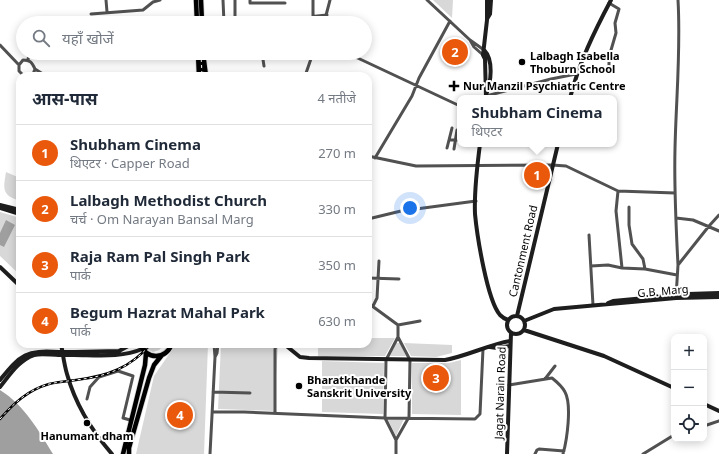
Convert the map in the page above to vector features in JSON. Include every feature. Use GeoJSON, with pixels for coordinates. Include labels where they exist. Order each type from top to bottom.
{"type":"FeatureCollection","features":[{"type":"Feature","properties":{"kind":"main road"},"geometry":{"type":"LineString","coordinates":[[196,0],[197,16]]}},
{"type":"Feature","properties":{"kind":"main road"},"geometry":{"type":"LineString","coordinates":[[201,0],[202,16]]}},
{"type":"Feature","properties":{"kind":"main road"},"geometry":{"type":"LineString","coordinates":[[198,60],[199,72]]}},
{"type":"Feature","properties":{"kind":"main road"},"geometry":{"type":"LineString","coordinates":[[204,60],[205,72]]}},
{"type":"Feature","properties":{"kind":"main road"},"geometry":{"type":"LineString","coordinates":[[143,349],[157,356],[167,353],[170,348]]}},
{"type":"Feature","properties":{"kind":"main road"},"geometry":{"type":"LineString","coordinates":[[123,454],[130,420],[145,365],[143,349]]}},
{"type":"Feature","properties":{"kind":"main road"},"geometry":{"type":"LineString","coordinates":[[129,454],[129,448],[149,378],[154,364],[162,355]]}},
{"type":"Feature","properties":{"kind":"street"},"geometry":{"type":"LineString","coordinates":[[106,0],[107,12]]}},
{"type":"Feature","properties":{"kind":"street"},"geometry":{"type":"LineString","coordinates":[[91,14],[142,10],[160,0]]}},
{"type":"Feature","properties":{"kind":"street"},"geometry":{"type":"LineString","coordinates":[[223,0],[224,16]]}},
{"type":"Feature","properties":{"kind":"street"},"geometry":{"type":"LineString","coordinates":[[235,0],[235,16]]}},
{"type":"Feature","properties":{"kind":"street"},"geometry":{"type":"LineString","coordinates":[[250,0],[250,3],[285,3]]}},
{"type":"Feature","properties":{"kind":"street"},"geometry":{"type":"LineString","coordinates":[[313,0],[313,16],[327,15],[330,0]]}},
{"type":"Feature","properties":{"kind":"street"},"geometry":{"type":"LineString","coordinates":[[427,0],[470,40],[484,50],[489,58],[490,75],[487,95]]}},
{"type":"Feature","properties":{"kind":"street"},"geometry":{"type":"LineString","coordinates":[[483,55],[487,20],[487,0]]}},
{"type":"Feature","properties":{"kind":"street"},"geometry":{"type":"LineString","coordinates":[[487,20],[490,14],[491,0]]}},
{"type":"Feature","properties":{"kind":"street"},"geometry":{"type":"LineString","coordinates":[[678,0],[680,27],[675,149],[678,266],[676,296],[719,293]]}},
{"type":"Feature","properties":{"kind":"street"},"geometry":{"type":"LineString","coordinates":[[571,95],[576,74],[593,34],[610,2],[619,9],[615,23],[616,32],[609,57],[609,70]]}},
{"type":"Feature","properties":{"kind":"street"},"geometry":{"type":"LineString","coordinates":[[375,158],[412,96],[416,84],[450,21]]}},
{"type":"Feature","properties":{"kind":"street"},"geometry":{"type":"LineString","coordinates":[[470,40],[485,59],[486,95]]}},
{"type":"Feature","properties":{"kind":"street"},"geometry":{"type":"LineString","coordinates":[[0,45],[19,65],[21,72]]}},
{"type":"Feature","properties":{"kind":"street"},"geometry":{"type":"LineString","coordinates":[[19,65],[23,60],[28,60],[32,62],[35,68],[40,72]]}},
{"type":"Feature","properties":{"kind":"street"},"geometry":{"type":"LineString","coordinates":[[263,60],[264,66]]}},
{"type":"Feature","properties":{"kind":"street"},"geometry":{"type":"LineString","coordinates":[[306,72],[311,60]]}},
{"type":"Feature","properties":{"kind":"street"},"geometry":{"type":"LineString","coordinates":[[363,60],[457,104]]}},
{"type":"Feature","properties":{"kind":"street"},"geometry":{"type":"LineString","coordinates":[[33,72],[35,68]]}},
{"type":"Feature","properties":{"kind":"street"},"geometry":{"type":"LineString","coordinates":[[493,95],[538,82],[576,74]]}},
{"type":"Feature","properties":{"kind":"street"},"geometry":{"type":"LineString","coordinates":[[447,148],[452,128]]}},
{"type":"Feature","properties":{"kind":"street"},"geometry":{"type":"LineString","coordinates":[[454,149],[457,130]]}},
{"type":"Feature","properties":{"kind":"street"},"geometry":{"type":"LineString","coordinates":[[449,140],[455,140]]}},
{"type":"Feature","properties":{"kind":"street"},"geometry":{"type":"LineString","coordinates":[[480,147],[477,166],[475,215],[488,288],[500,315],[508,320]]}},
{"type":"Feature","properties":{"kind":"street","name":"Cantonment Road"},"geometry":{"type":"LineString","coordinates":[[517,316],[557,147]]}},
{"type":"Feature","properties":{"kind":"street"},"geometry":{"type":"LineString","coordinates":[[372,157],[416,166],[566,166],[618,191],[675,193]]}},
{"type":"Feature","properties":{"kind":"street"},"geometry":{"type":"LineString","coordinates":[[618,191],[616,211],[622,268]]}},
{"type":"Feature","properties":{"kind":"street"},"geometry":{"type":"LineString","coordinates":[[372,217],[401,211],[476,201]]}},
{"type":"Feature","properties":{"kind":"street"},"geometry":{"type":"LineString","coordinates":[[0,205],[16,209]]}},
{"type":"Feature","properties":{"kind":"street"},"geometry":{"type":"LineString","coordinates":[[629,207],[632,244],[643,259],[645,269]]}},
{"type":"Feature","properties":{"kind":"street"},"geometry":{"type":"LineString","coordinates":[[0,208],[16,213]]}},
{"type":"Feature","properties":{"kind":"street"},"geometry":{"type":"LineString","coordinates":[[678,266],[719,215]]}},
{"type":"Feature","properties":{"kind":"street"},"geometry":{"type":"LineString","coordinates":[[676,218],[693,220],[719,231]]}},
{"type":"Feature","properties":{"kind":"street"},"geometry":{"type":"LineString","coordinates":[[588,235],[593,305]]}},
{"type":"Feature","properties":{"kind":"street"},"geometry":{"type":"LineString","coordinates":[[379,261],[377,298],[372,306],[398,325],[420,321]]}},
{"type":"Feature","properties":{"kind":"street"},"geometry":{"type":"LineString","coordinates":[[591,266],[608,265],[622,268],[645,269],[677,275]]}},
{"type":"Feature","properties":{"kind":"street"},"geometry":{"type":"LineString","coordinates":[[0,267],[16,282]]}},
{"type":"Feature","properties":{"kind":"street"},"geometry":{"type":"LineString","coordinates":[[372,278],[399,279]]}},
{"type":"Feature","properties":{"kind":"street","name":"G.B. Marg"},"geometry":{"type":"LineString","coordinates":[[524,321],[554,309],[614,304],[676,296],[719,297]]}},
{"type":"Feature","properties":{"kind":"street"},"geometry":{"type":"LineString","coordinates":[[508,320],[517,316],[524,321],[524,330]]}},
{"type":"Feature","properties":{"kind":"street"},"geometry":{"type":"LineString","coordinates":[[508,320],[507,328],[511,333],[518,334],[524,330]]}},
{"type":"Feature","properties":{"kind":"street"},"geometry":{"type":"LineString","coordinates":[[396,454],[396,440],[385,418],[386,360],[398,337],[398,325]]}},
{"type":"Feature","properties":{"kind":"street"},"geometry":{"type":"LineString","coordinates":[[524,330],[604,356],[671,387]]}},
{"type":"Feature","properties":{"kind":"street","name":"Jagat Narain Road"},"geometry":{"type":"LineString","coordinates":[[507,454],[511,333]]}},
{"type":"Feature","properties":{"kind":"street"},"geometry":{"type":"LineString","coordinates":[[396,440],[409,418],[410,360],[398,337]]}},
{"type":"Feature","properties":{"kind":"street"},"geometry":{"type":"LineString","coordinates":[[290,348],[300,357],[309,358],[445,360],[496,344],[510,344]]}},
{"type":"Feature","properties":{"kind":"street"},"geometry":{"type":"LineString","coordinates":[[62,348],[67,374],[74,394],[95,433],[112,454]]}},
{"type":"Feature","properties":{"kind":"street"},"geometry":{"type":"LineString","coordinates":[[74,354],[120,351],[125,348]]}},
{"type":"Feature","properties":{"kind":"street"},"geometry":{"type":"LineString","coordinates":[[210,454],[213,412],[214,348]]}},
{"type":"Feature","properties":{"kind":"street"},"geometry":{"type":"LineString","coordinates":[[215,357],[218,353],[218,348]]}},
{"type":"Feature","properties":{"kind":"street"},"geometry":{"type":"LineString","coordinates":[[275,348],[275,413]]}},
{"type":"Feature","properties":{"kind":"street"},"geometry":{"type":"LineString","coordinates":[[0,387],[17,360],[33,352],[116,354],[135,352],[143,349]]}},
{"type":"Feature","properties":{"kind":"street"},"geometry":{"type":"LineString","coordinates":[[213,412],[385,418],[475,418],[480,414],[483,349]]}},
{"type":"Feature","properties":{"kind":"street"},"geometry":{"type":"LineString","coordinates":[[545,379],[555,366]]}},
{"type":"Feature","properties":{"kind":"street"},"geometry":{"type":"LineString","coordinates":[[87,399],[90,387],[99,377],[118,371],[132,376],[123,418],[130,420]]}},
{"type":"Feature","properties":{"kind":"street"},"geometry":{"type":"LineString","coordinates":[[0,380],[8,374]]}},
{"type":"Feature","properties":{"kind":"street"},"geometry":{"type":"LineString","coordinates":[[509,385],[552,378],[560,386],[567,398],[568,422],[563,452],[539,449],[535,454]]}},
{"type":"Feature","properties":{"kind":"street"},"geometry":{"type":"LineString","coordinates":[[213,392],[250,393]]}},
{"type":"Feature","properties":{"kind":"street"},"geometry":{"type":"LineString","coordinates":[[707,405],[719,411]]}},
{"type":"Feature","properties":{"kind":"street"},"geometry":{"type":"LineString","coordinates":[[707,425],[719,421]]}},
{"type":"Feature","properties":{"kind":"street"},"geometry":{"type":"LineString","coordinates":[[643,454],[671,437]]}},
{"type":"Feature","properties":{"kind":"shaded area"},"geometry":{"type":"Polygon","coordinates":[[[433,0],[453,0],[452,18],[433,0]]]}},
{"type":"Feature","properties":{"kind":"shaded area"},"geometry":{"type":"Polygon","coordinates":[[[6,172],[16,176],[16,200],[7,194],[4,188],[6,172]]]}},
{"type":"Feature","properties":{"kind":"shaded area"},"geometry":{"type":"Polygon","coordinates":[[[0,212],[16,217],[16,271],[0,256],[0,212]]]}},
{"type":"Feature","properties":{"kind":"shaded area"},"geometry":{"type":"Polygon","coordinates":[[[6,220],[15,225],[4,247],[0,245],[0,233],[6,220]]]}},
{"type":"Feature","properties":{"kind":"shaded area"},"geometry":{"type":"Polygon","coordinates":[[[372,338],[395,338],[385,356],[318,356],[318,348],[372,348],[372,338]]]}},
{"type":"Feature","properties":{"kind":"shaded area"},"geometry":{"type":"Polygon","coordinates":[[[396,343],[400,343],[406,356],[390,356],[396,343]]]}},
{"type":"Feature","properties":{"kind":"shaded area"},"geometry":{"type":"Polygon","coordinates":[[[404,343],[452,345],[452,353],[436,357],[411,356],[404,343]]]}},
{"type":"Feature","properties":{"kind":"shaded area"},"geometry":{"type":"Polygon","coordinates":[[[147,348],[161,348],[153,352],[147,348]]]}},
{"type":"Feature","properties":{"kind":"shaded area"},"geometry":{"type":"Polygon","coordinates":[[[173,348],[208,348],[204,454],[136,454],[154,376],[173,348]]]}},
{"type":"Feature","properties":{"kind":"shaded area"},"geometry":{"type":"Polygon","coordinates":[[[221,348],[278,348],[274,411],[218,409],[221,348]]]}},
{"type":"Feature","properties":{"kind":"shaded area"},"geometry":{"type":"Polygon","coordinates":[[[461,360],[461,415],[412,414],[412,363],[449,363],[461,360]]]}},
{"type":"Feature","properties":{"kind":"shaded area"},"geometry":{"type":"Polygon","coordinates":[[[322,361],[384,363],[383,414],[322,412],[322,361]]]}},
{"type":"Feature","properties":{"kind":"shaded area"},"geometry":{"type":"Polygon","coordinates":[[[0,390],[9,396],[24,411],[53,454],[0,454],[0,390]]]}},
{"type":"Feature","properties":{"kind":"shaded area"},"geometry":{"type":"Polygon","coordinates":[[[404,419],[396,436],[388,420],[404,419]]]}},
{"type":"Feature","properties":{"kind":"railway"},"geometry":{"type":"LineString","coordinates":[[201,60],[202,72]]}},
{"type":"Feature","properties":{"kind":"railway"},"geometry":{"type":"LineString","coordinates":[[0,419],[16,402],[34,390],[49,384],[98,376],[118,370],[135,359],[147,348]]}},
{"type":"Feature","properties":{"kind":"place","name":"Lalbagh Methodist Church"},"geometry":{"type":"Point","coordinates":[455,52]}},
{"type":"Feature","properties":{"kind":"place","name":"Lalbagh Isabella Thoburn School"},"geometry":{"type":"Point","coordinates":[522,62]}},
{"type":"Feature","properties":{"kind":"place","name":"Nur Manzil Psychiatric Centre"},"geometry":{"type":"Point","coordinates":[454,86]}},
{"type":"Feature","properties":{"kind":"place","name":"Shubham Cinema"},"geometry":{"type":"Point","coordinates":[537,175]}},
{"type":"Feature","properties":{"kind":"place","name":"Raja Ram Pal Singh Park"},"geometry":{"type":"Point","coordinates":[436,378]}},
{"type":"Feature","properties":{"kind":"place","name":"Bharatkhande Sanskrit University"},"geometry":{"type":"Point","coordinates":[299,386]}},
{"type":"Feature","properties":{"kind":"place","name":"Begum Hazrat Mahal Park"},"geometry":{"type":"Point","coordinates":[180,415]}},
{"type":"Feature","properties":{"kind":"place","name":"Hanumant dham"},"geometry":{"type":"Point","coordinates":[87,423]}}]}
